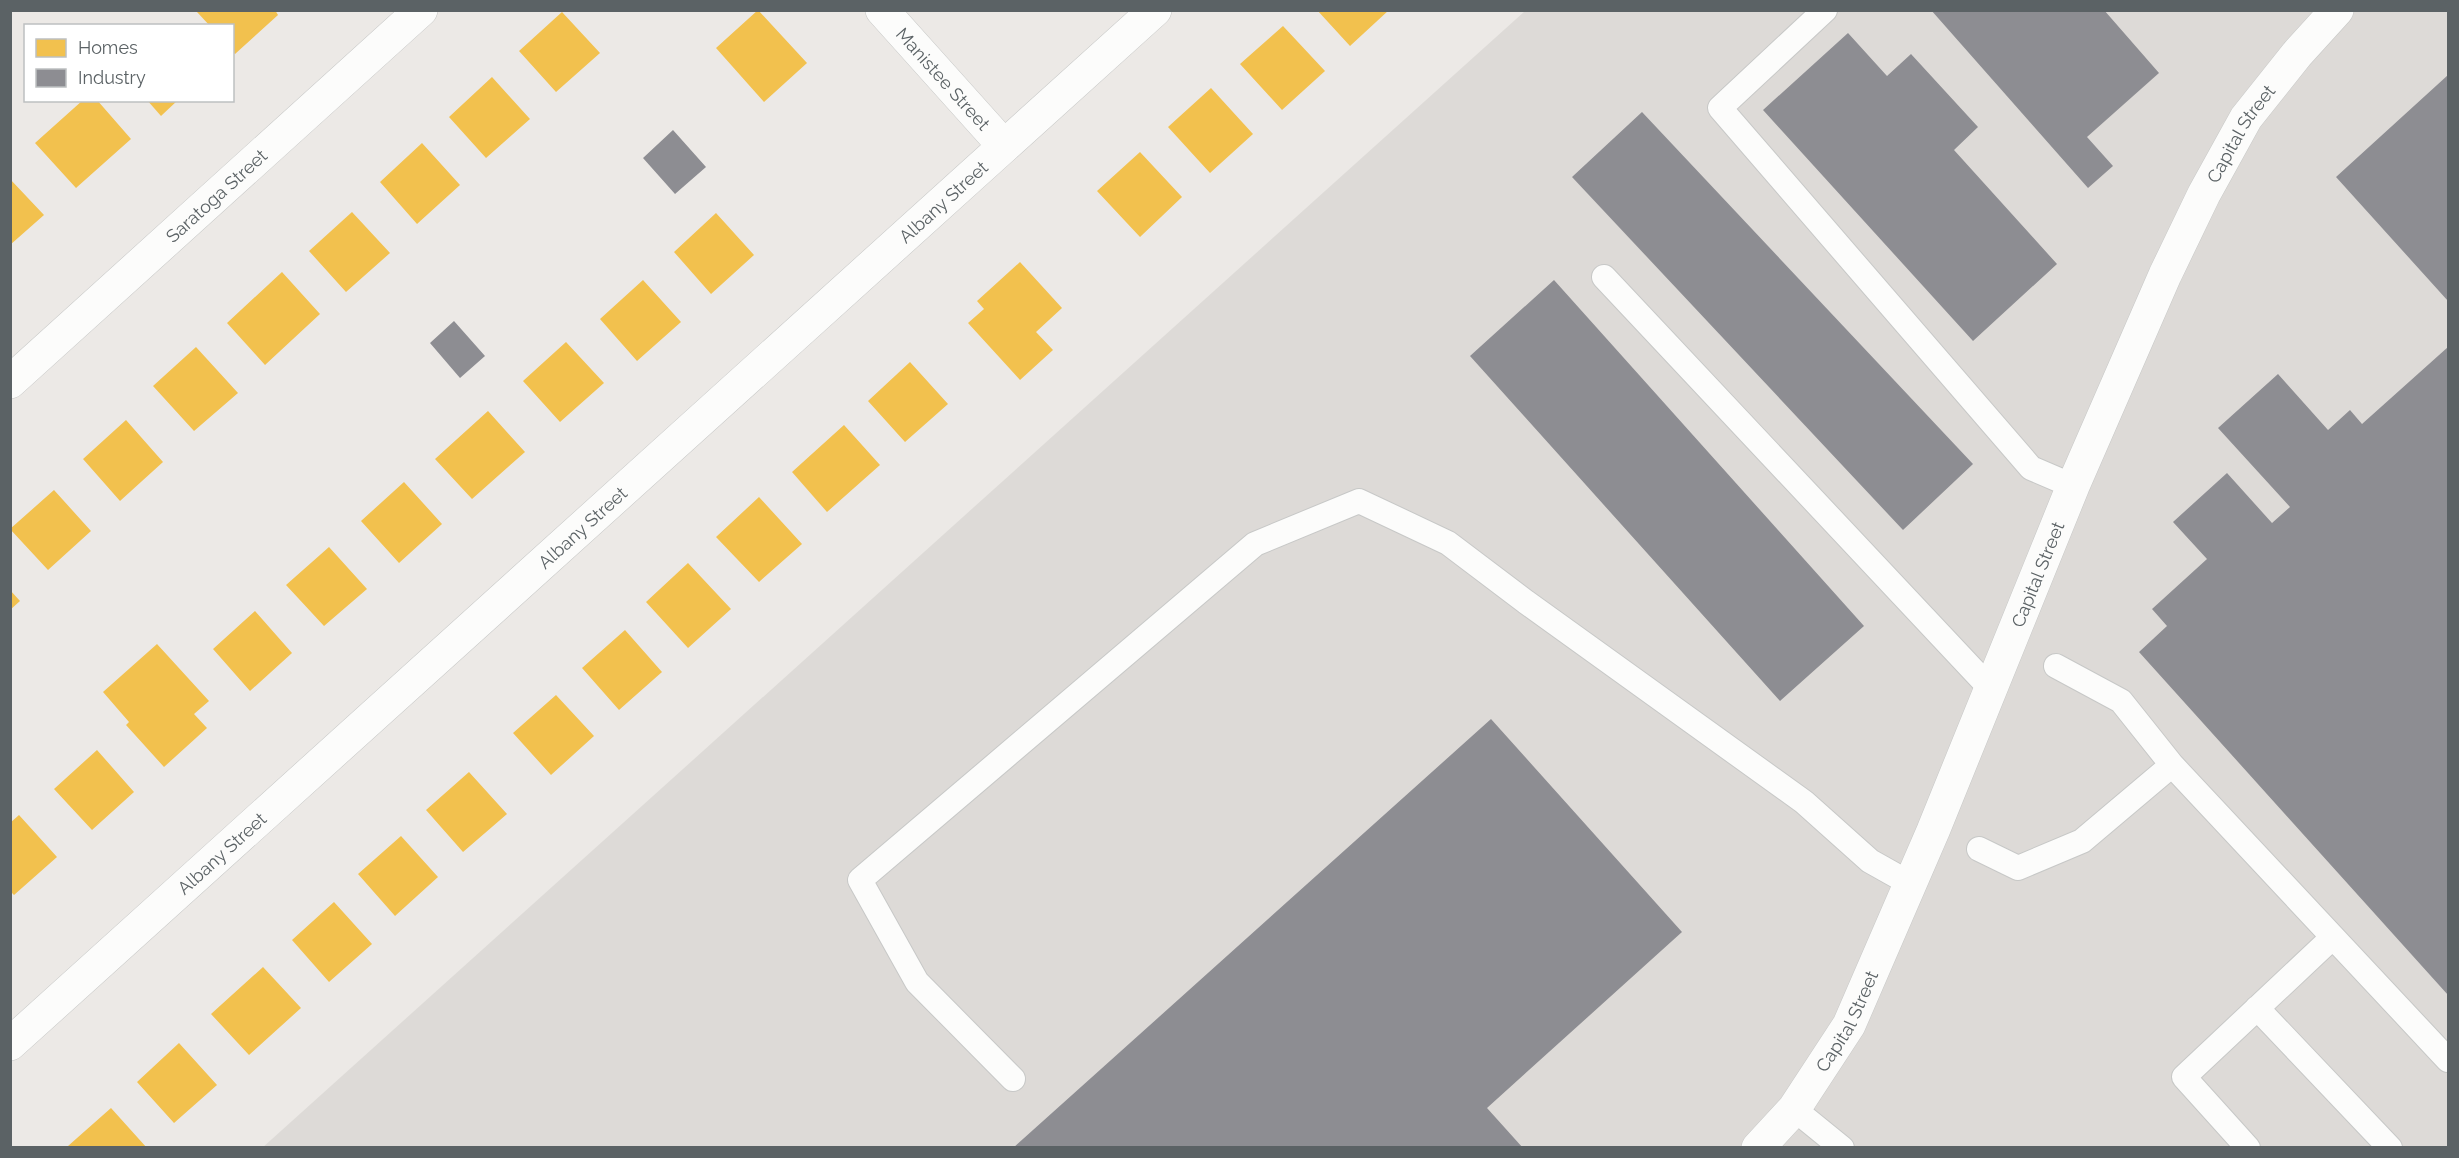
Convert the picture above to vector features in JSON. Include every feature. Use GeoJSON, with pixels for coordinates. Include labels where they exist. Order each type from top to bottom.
{"type":"FeatureCollection","features":[{"type":"Feature","properties":{"kind":"street","name":"Saratoga Street"},"geometry":{"type":"LineString","coordinates":[[10,382],[421,10]]}},
{"type":"Feature","properties":{"kind":"street","name":"Manistee Street"},"geometry":{"type":"LineString","coordinates":[[882,10],[1004,146]]}},
{"type":"Feature","properties":{"kind":"street","name":"Albany Street"},"geometry":{"type":"LineString","coordinates":[[10,1044],[1155,10]]}},
{"type":"Feature","properties":{"kind":"street","name":"Capital Street"},"geometry":{"type":"LineString","coordinates":[[1758,1148],[1794,1108],[1849,1024],[1911,884],[2073,486],[2165,275],[2204,194],[2246,118],[2297,54],[2337,10]]}},
{"type":"Feature","properties":{"kind":"lane"},"geometry":{"type":"LineString","coordinates":[[1825,10],[1720,108],[2031,468],[2073,486]]}},
{"type":"Feature","properties":{"kind":"lane"},"geometry":{"type":"LineString","coordinates":[[1604,277],[1990,688]]}},
{"type":"Feature","properties":{"kind":"lane"},"geometry":{"type":"LineString","coordinates":[[1013,1079],[917,982],[860,880],[1255,544],[1359,501],[1448,543],[1535,609],[1804,802],[1870,861],[1911,884]]}},
{"type":"Feature","properties":{"kind":"lane"},"geometry":{"type":"LineString","coordinates":[[2056,666],[2121,701],[2172,765],[2448,1060]]}},
{"type":"Feature","properties":{"kind":"lane"},"geometry":{"type":"LineString","coordinates":[[1979,849],[2018,868],[2082,841],[2172,765]]}},
{"type":"Feature","properties":{"kind":"lane"},"geometry":{"type":"LineString","coordinates":[[2248,1148],[2184,1077],[2333,936]]}},
{"type":"Feature","properties":{"kind":"lane"},"geometry":{"type":"LineString","coordinates":[[2257,1008],[2390,1148]]}},
{"type":"Feature","properties":{"kind":"lane"},"geometry":{"type":"LineString","coordinates":[[1794,1108],[1842,1148]]}},
{"type":"Feature","properties":{"kind":"shaded area"},"geometry":{"type":"Polygon","coordinates":[[[1525,11],[2448,11],[2448,1147],[262,1148],[1525,11]]]}},
{"type":"Feature","properties":{"kind":"building: Homes"},"geometry":{"type":"Polygon","coordinates":[[[199,10],[275,10],[278,15],[235,54],[234,24],[208,24],[197,12],[199,10]]]}},
{"type":"Feature","properties":{"kind":"building: Homes"},"geometry":{"type":"Polygon","coordinates":[[[758,10],[807,63],[764,102],[716,48],[758,10]]]}},
{"type":"Feature","properties":{"kind":"building: Homes"},"geometry":{"type":"Polygon","coordinates":[[[1317,10],[1389,10],[1350,46],[1317,10]]]}},
{"type":"Feature","properties":{"kind":"building: Homes"},"geometry":{"type":"Polygon","coordinates":[[[562,12],[600,53],[556,92],[519,51],[562,12]]]}},
{"type":"Feature","properties":{"kind":"building: Homes"},"geometry":{"type":"Polygon","coordinates":[[[1283,26],[1325,71],[1282,110],[1240,64],[1283,26]]]}},
{"type":"Feature","properties":{"kind":"building: Homes"},"geometry":{"type":"Polygon","coordinates":[[[492,77],[530,119],[486,158],[449,117],[492,77]]]}},
{"type":"Feature","properties":{"kind":"building: Homes"},"geometry":{"type":"Polygon","coordinates":[[[1211,88],[1253,134],[1210,173],[1168,127],[1211,88]]]}},
{"type":"Feature","properties":{"kind":"building: Homes"},"geometry":{"type":"Polygon","coordinates":[[[81,102],[99,102],[131,139],[76,188],[35,143],[81,102]]]}},
{"type":"Feature","properties":{"kind":"building: Homes"},"geometry":{"type":"Polygon","coordinates":[[[149,102],[176,102],[161,116],[149,102]]]}},
{"type":"Feature","properties":{"kind":"building: Homes"},"geometry":{"type":"Polygon","coordinates":[[[422,143],[460,185],[417,224],[380,182],[422,143]]]}},
{"type":"Feature","properties":{"kind":"building: Homes"},"geometry":{"type":"Polygon","coordinates":[[[1140,152],[1182,197],[1140,237],[1097,191],[1140,152]]]}},
{"type":"Feature","properties":{"kind":"building: Homes"},"geometry":{"type":"Polygon","coordinates":[[[10,179],[44,215],[10,245],[10,179]]]}},
{"type":"Feature","properties":{"kind":"building: Homes"},"geometry":{"type":"Polygon","coordinates":[[[352,212],[390,253],[346,292],[309,251],[352,212]]]}},
{"type":"Feature","properties":{"kind":"building: Homes"},"geometry":{"type":"Polygon","coordinates":[[[716,213],[754,255],[711,294],[674,252],[716,213]]]}},
{"type":"Feature","properties":{"kind":"building: Homes"},"geometry":{"type":"Polygon","coordinates":[[[1020,262],[1062,308],[1036,332],[1053,350],[1020,380],[968,323],[984,309],[977,301],[1020,262]]]}},
{"type":"Feature","properties":{"kind":"building: Homes"},"geometry":{"type":"Polygon","coordinates":[[[282,272],[320,314],[265,365],[227,323],[282,272]]]}},
{"type":"Feature","properties":{"kind":"building: Homes"},"geometry":{"type":"Polygon","coordinates":[[[643,280],[681,322],[637,361],[600,319],[643,280]]]}},
{"type":"Feature","properties":{"kind":"building: Homes"},"geometry":{"type":"Polygon","coordinates":[[[566,342],[604,383],[560,422],[523,381],[566,342]]]}},
{"type":"Feature","properties":{"kind":"building: Homes"},"geometry":{"type":"Polygon","coordinates":[[[196,347],[238,393],[194,431],[153,386],[196,347]]]}},
{"type":"Feature","properties":{"kind":"building: Homes"},"geometry":{"type":"Polygon","coordinates":[[[910,362],[948,404],[905,442],[868,401],[910,362]]]}},
{"type":"Feature","properties":{"kind":"building: Homes"},"geometry":{"type":"Polygon","coordinates":[[[488,411],[525,452],[472,499],[435,459],[488,411]]]}},
{"type":"Feature","properties":{"kind":"building: Homes"},"geometry":{"type":"Polygon","coordinates":[[[126,420],[163,462],[120,501],[83,459],[126,420]]]}},
{"type":"Feature","properties":{"kind":"building: Homes"},"geometry":{"type":"Polygon","coordinates":[[[844,425],[880,465],[827,512],[792,472],[844,425]]]}},
{"type":"Feature","properties":{"kind":"building: Homes"},"geometry":{"type":"Polygon","coordinates":[[[404,482],[442,524],[399,563],[361,521],[404,482]]]}},
{"type":"Feature","properties":{"kind":"building: Homes"},"geometry":{"type":"Polygon","coordinates":[[[54,490],[91,531],[48,570],[10,529],[54,490]]]}},
{"type":"Feature","properties":{"kind":"building: Homes"},"geometry":{"type":"Polygon","coordinates":[[[759,497],[802,544],[759,582],[716,537],[759,497]]]}},
{"type":"Feature","properties":{"kind":"building: Homes"},"geometry":{"type":"Polygon","coordinates":[[[329,547],[367,589],[324,626],[286,585],[329,547]]]}},
{"type":"Feature","properties":{"kind":"building: Homes"},"geometry":{"type":"Polygon","coordinates":[[[688,563],[731,609],[688,648],[646,602],[688,563]]]}},
{"type":"Feature","properties":{"kind":"building: Homes"},"geometry":{"type":"Polygon","coordinates":[[[10,590],[20,601],[10,610],[10,590]]]}},
{"type":"Feature","properties":{"kind":"building: Homes"},"geometry":{"type":"Polygon","coordinates":[[[255,611],[292,653],[250,691],[213,649],[255,611]]]}},
{"type":"Feature","properties":{"kind":"building: Homes"},"geometry":{"type":"Polygon","coordinates":[[[625,630],[662,672],[619,710],[582,668],[625,630]]]}},
{"type":"Feature","properties":{"kind":"building: Homes"},"geometry":{"type":"Polygon","coordinates":[[[157,644],[209,701],[194,714],[207,728],[164,767],[126,725],[129,722],[103,692],[157,644]]]}},
{"type":"Feature","properties":{"kind":"building: Homes"},"geometry":{"type":"Polygon","coordinates":[[[556,695],[594,736],[551,775],[513,733],[556,695]]]}},
{"type":"Feature","properties":{"kind":"building: Homes"},"geometry":{"type":"Polygon","coordinates":[[[97,750],[134,792],[92,830],[54,789],[97,750]]]}},
{"type":"Feature","properties":{"kind":"building: Homes"},"geometry":{"type":"Polygon","coordinates":[[[469,772],[507,814],[463,852],[426,810],[469,772]]]}},
{"type":"Feature","properties":{"kind":"building: Homes"},"geometry":{"type":"Polygon","coordinates":[[[19,815],[57,857],[14,895],[10,891],[10,823],[19,815]]]}},
{"type":"Feature","properties":{"kind":"building: Homes"},"geometry":{"type":"Polygon","coordinates":[[[401,836],[438,877],[395,916],[358,874],[401,836]]]}},
{"type":"Feature","properties":{"kind":"building: Homes"},"geometry":{"type":"Polygon","coordinates":[[[334,902],[372,944],[329,982],[292,940],[334,902]]]}},
{"type":"Feature","properties":{"kind":"building: Homes"},"geometry":{"type":"Polygon","coordinates":[[[263,967],[301,1008],[249,1055],[211,1014],[263,967]]]}},
{"type":"Feature","properties":{"kind":"building: Homes"},"geometry":{"type":"Polygon","coordinates":[[[179,1043],[217,1085],[174,1123],[137,1082],[179,1043]]]}},
{"type":"Feature","properties":{"kind":"building: Homes"},"geometry":{"type":"Polygon","coordinates":[[[111,1108],[147,1148],[69,1148],[68,1146],[111,1108]]]}},
{"type":"Feature","properties":{"kind":"building: Industry"},"geometry":{"type":"Polygon","coordinates":[[[1931,10],[2104,10],[2159,73],[2087,137],[2113,166],[2088,188],[1931,10]]]}},
{"type":"Feature","properties":{"kind":"building: Industry"},"geometry":{"type":"Polygon","coordinates":[[[1848,33],[1887,76],[1911,54],[1978,127],[1954,150],[2057,264],[1973,341],[1763,110],[1848,33]]]}},
{"type":"Feature","properties":{"kind":"building: Industry"},"geometry":{"type":"Polygon","coordinates":[[[2448,75],[2448,301],[2336,177],[2448,75]]]}},
{"type":"Feature","properties":{"kind":"building: Industry"},"geometry":{"type":"Polygon","coordinates":[[[1642,112],[1973,464],[1903,530],[1572,177],[1642,112]]]}},
{"type":"Feature","properties":{"kind":"building: Industry"},"geometry":{"type":"Polygon","coordinates":[[[673,130],[706,167],[675,194],[643,158],[673,130]]]}},
{"type":"Feature","properties":{"kind":"building: Industry"},"geometry":{"type":"Polygon","coordinates":[[[1554,280],[1864,626],[1780,701],[1470,356],[1554,280]]]}},
{"type":"Feature","properties":{"kind":"building: Industry"},"geometry":{"type":"Polygon","coordinates":[[[454,321],[485,356],[460,378],[430,343],[454,321]]]}},
{"type":"Feature","properties":{"kind":"building: Industry"},"geometry":{"type":"Polygon","coordinates":[[[2448,347],[2448,995],[2139,652],[2167,626],[2152,609],[2207,559],[2173,522],[2227,473],[2272,523],[2290,507],[2218,428],[2278,374],[2328,430],[2350,410],[2362,424],[2448,347]]]}},
{"type":"Feature","properties":{"kind":"building: Industry"},"geometry":{"type":"Polygon","coordinates":[[[1491,719],[1682,932],[1487,1108],[1523,1148],[1013,1148],[1491,719]]]}}]}
